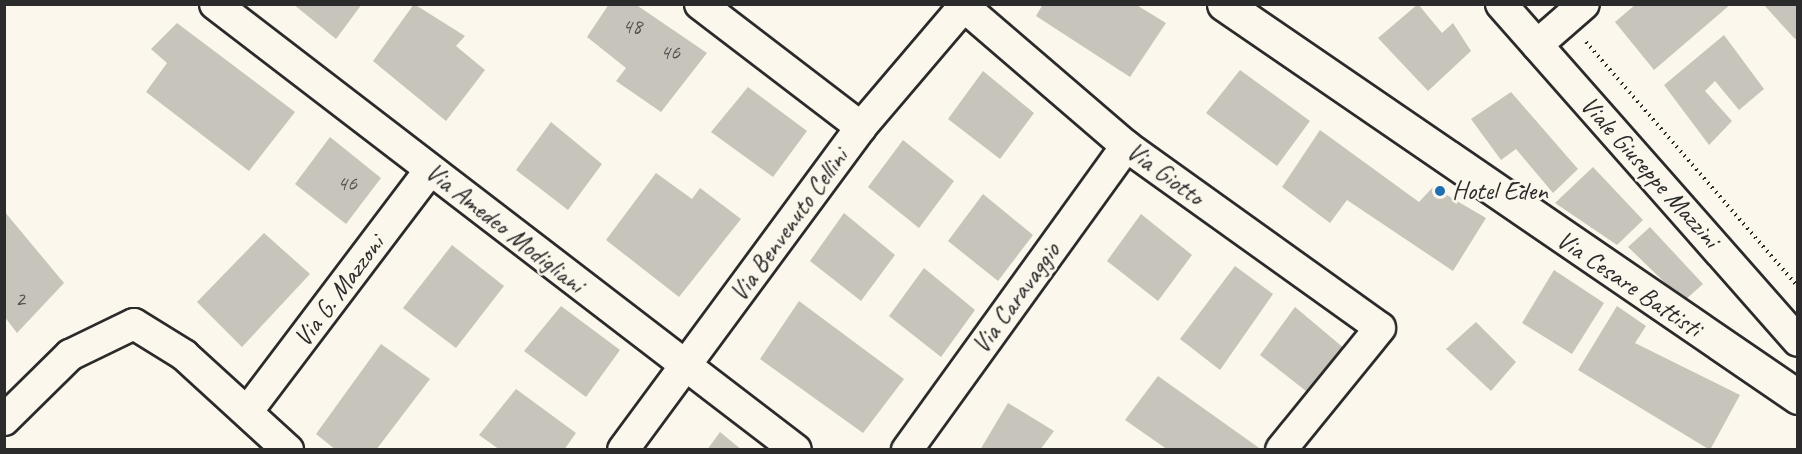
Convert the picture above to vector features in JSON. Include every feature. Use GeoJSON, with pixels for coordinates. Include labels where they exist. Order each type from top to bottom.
{"type":"FeatureCollection","features":[{"type":"Feature","properties":{"kind":"main road","name":"Via Cesare Battisti"},"geometry":{"type":"LineString","coordinates":[[1224,4],[1797,397]]}},
{"type":"Feature","properties":{"kind":"street","name":"Via Amedeo Modigliani"},"geometry":{"type":"LineString","coordinates":[[215,4],[796,450]]}},
{"type":"Feature","properties":{"kind":"street"},"geometry":{"type":"LineString","coordinates":[[700,4],[861,127]]}},
{"type":"Feature","properties":{"kind":"street","name":"Viale Giuseppe Mazzini"},"geometry":{"type":"LineString","coordinates":[[1501,4],[1797,341]]}},
{"type":"Feature","properties":{"kind":"street","name":"Via Benvenuto Cellini"},"geometry":{"type":"LineString","coordinates":[[623,450],[687,367],[861,127],[962,6]]}},
{"type":"Feature","properties":{"kind":"street","name":"Via Giotto"},"geometry":{"type":"LineString","coordinates":[[962,6],[1126,146],[1380,328],[1281,450]]}},
{"type":"Feature","properties":{"kind":"street"},"geometry":{"type":"LineString","coordinates":[[1537,45],[1574,12]]}},
{"type":"Feature","properties":{"kind":"street","name":"Via Caravaggio"},"geometry":{"type":"LineString","coordinates":[[907,450],[1126,146]]}},
{"type":"Feature","properties":{"kind":"street","name":"Via G. Mazzoni"},"geometry":{"type":"LineString","coordinates":[[247,412],[430,170]]}},
{"type":"Feature","properties":{"kind":"street"},"geometry":{"type":"LineString","coordinates":[[4,420],[70,355],[134,324],[184,355],[288,450]]}},
{"type":"Feature","properties":{"kind":"path"},"geometry":{"type":"LineString","coordinates":[[1574,12],[1797,287]]}},
{"type":"Feature","properties":{"kind":"building"},"geometry":{"type":"Polygon","coordinates":[[[293,4],[362,4],[336,39],[293,4]]]}},
{"type":"Feature","properties":{"kind":"building"},"geometry":{"type":"Polygon","coordinates":[[[414,4],[465,36],[456,46],[485,70],[446,121],[373,61],[414,4]]]}},
{"type":"Feature","properties":{"kind":"building"},"geometry":{"type":"Polygon","coordinates":[[[609,4],[635,4],[707,53],[661,112],[616,81],[626,68],[587,37],[609,4]]]}},
{"type":"Feature","properties":{"kind":"building"},"geometry":{"type":"Polygon","coordinates":[[[1043,4],[1135,4],[1166,23],[1130,77],[1036,16],[1043,4]]]}},
{"type":"Feature","properties":{"kind":"building"},"geometry":{"type":"Polygon","coordinates":[[[1418,4],[1442,33],[1453,23],[1471,51],[1428,91],[1378,38],[1418,4]]]}},
{"type":"Feature","properties":{"kind":"building"},"geometry":{"type":"Polygon","coordinates":[[[1636,4],[1731,4],[1654,70],[1615,22],[1636,4]]]}},
{"type":"Feature","properties":{"kind":"building"},"geometry":{"type":"Polygon","coordinates":[[[1763,4],[1798,4],[1798,37],[1795,39],[1763,4]]]}},
{"type":"Feature","properties":{"kind":"building"},"geometry":{"type":"Polygon","coordinates":[[[177,23],[295,112],[249,171],[146,92],[167,63],[151,49],[177,23]]]}},
{"type":"Feature","properties":{"kind":"building"},"geometry":{"type":"Polygon","coordinates":[[[1724,35],[1764,89],[1739,110],[1715,81],[1705,91],[1732,121],[1709,145],[1664,85],[1724,35]]]}},
{"type":"Feature","properties":{"kind":"building"},"geometry":{"type":"Polygon","coordinates":[[[1240,70],[1310,121],[1277,166],[1206,113],[1240,70]]]}},
{"type":"Feature","properties":{"kind":"building"},"geometry":{"type":"Polygon","coordinates":[[[983,71],[1034,113],[1000,159],[948,119],[983,71]]]}},
{"type":"Feature","properties":{"kind":"building"},"geometry":{"type":"Polygon","coordinates":[[[748,87],[807,131],[773,177],[711,132],[748,87]]]}},
{"type":"Feature","properties":{"kind":"building"},"geometry":{"type":"Polygon","coordinates":[[[1511,92],[1578,169],[1553,193],[1516,149],[1501,160],[1471,119],[1511,92]]]}},
{"type":"Feature","properties":{"kind":"building"},"geometry":{"type":"Polygon","coordinates":[[[551,122],[602,164],[568,210],[516,170],[551,122]]]}},
{"type":"Feature","properties":{"kind":"building"},"geometry":{"type":"Polygon","coordinates":[[[1320,130],[1419,202],[1433,187],[1486,218],[1453,271],[1347,200],[1330,223],[1282,187],[1320,130]]]}},
{"type":"Feature","properties":{"kind":"building"},"geometry":{"type":"Polygon","coordinates":[[[330,137],[381,178],[346,224],[295,184],[330,137]]]}},
{"type":"Feature","properties":{"kind":"building"},"geometry":{"type":"Polygon","coordinates":[[[903,140],[954,181],[919,228],[868,187],[903,140]]]}},
{"type":"Feature","properties":{"kind":"building"},"geometry":{"type":"Polygon","coordinates":[[[1593,167],[1643,220],[1617,245],[1555,203],[1593,167]]]}},
{"type":"Feature","properties":{"kind":"building"},"geometry":{"type":"Polygon","coordinates":[[[656,173],[692,199],[700,188],[741,219],[679,297],[606,240],[656,173]]]}},
{"type":"Feature","properties":{"kind":"building"},"geometry":{"type":"Polygon","coordinates":[[[983,194],[1033,235],[998,281],[948,241],[983,194]]]}},
{"type":"Feature","properties":{"kind":"building"},"geometry":{"type":"Polygon","coordinates":[[[4,211],[64,283],[17,333],[4,316],[4,211]]]}},
{"type":"Feature","properties":{"kind":"building"},"geometry":{"type":"Polygon","coordinates":[[[844,213],[895,255],[861,301],[810,261],[844,213]]]}},
{"type":"Feature","properties":{"kind":"building"},"geometry":{"type":"Polygon","coordinates":[[[1141,214],[1192,255],[1158,301],[1107,261],[1141,214]]]}},
{"type":"Feature","properties":{"kind":"building"},"geometry":{"type":"Polygon","coordinates":[[[1650,227],[1703,284],[1684,301],[1628,247],[1650,227]]]}},
{"type":"Feature","properties":{"kind":"building"},"geometry":{"type":"Polygon","coordinates":[[[264,233],[310,274],[242,347],[197,302],[264,233]]]}},
{"type":"Feature","properties":{"kind":"building"},"geometry":{"type":"Polygon","coordinates":[[[452,245],[504,286],[456,348],[403,308],[452,245]]]}},
{"type":"Feature","properties":{"kind":"building"},"geometry":{"type":"Polygon","coordinates":[[[1235,266],[1273,294],[1220,370],[1180,339],[1235,266]]]}},
{"type":"Feature","properties":{"kind":"building"},"geometry":{"type":"Polygon","coordinates":[[[924,268],[975,310],[941,357],[889,316],[924,268]]]}},
{"type":"Feature","properties":{"kind":"building"},"geometry":{"type":"Polygon","coordinates":[[[1554,270],[1604,303],[1572,354],[1522,323],[1554,270]]]}},
{"type":"Feature","properties":{"kind":"building"},"geometry":{"type":"Polygon","coordinates":[[[799,301],[904,379],[863,433],[760,359],[799,301]]]}},
{"type":"Feature","properties":{"kind":"building"},"geometry":{"type":"Polygon","coordinates":[[[561,306],[620,350],[586,397],[524,351],[561,306]]]}},
{"type":"Feature","properties":{"kind":"building"},"geometry":{"type":"Polygon","coordinates":[[[1617,306],[1646,326],[1635,343],[1740,395],[1710,450],[1578,370],[1617,306]]]}},
{"type":"Feature","properties":{"kind":"building"},"geometry":{"type":"Polygon","coordinates":[[[1295,307],[1345,349],[1311,395],[1260,355],[1295,307]]]}},
{"type":"Feature","properties":{"kind":"building"},"geometry":{"type":"Polygon","coordinates":[[[1476,322],[1516,362],[1491,391],[1446,349],[1476,322]]]}},
{"type":"Feature","properties":{"kind":"building"},"geometry":{"type":"Polygon","coordinates":[[[381,344],[430,379],[376,450],[336,450],[316,434],[381,344]]]}},
{"type":"Feature","properties":{"kind":"building"},"geometry":{"type":"Polygon","coordinates":[[[1158,376],[1262,450],[1168,450],[1125,420],[1158,376]]]}},
{"type":"Feature","properties":{"kind":"building"},"geometry":{"type":"Polygon","coordinates":[[[516,389],[576,433],[564,450],[500,450],[479,435],[516,389]]]}},
{"type":"Feature","properties":{"kind":"building"},"geometry":{"type":"Polygon","coordinates":[[[1008,403],[1054,431],[1040,450],[980,450],[1008,403]]]}},
{"type":"Feature","properties":{"kind":"building"},"geometry":{"type":"Polygon","coordinates":[[[720,432],[742,450],[707,450],[720,432]]]}},
{"type":"Feature","properties":{"kind":"place","name":"Hotel Eden"},"geometry":{"type":"Point","coordinates":[1440,191]}}]}
